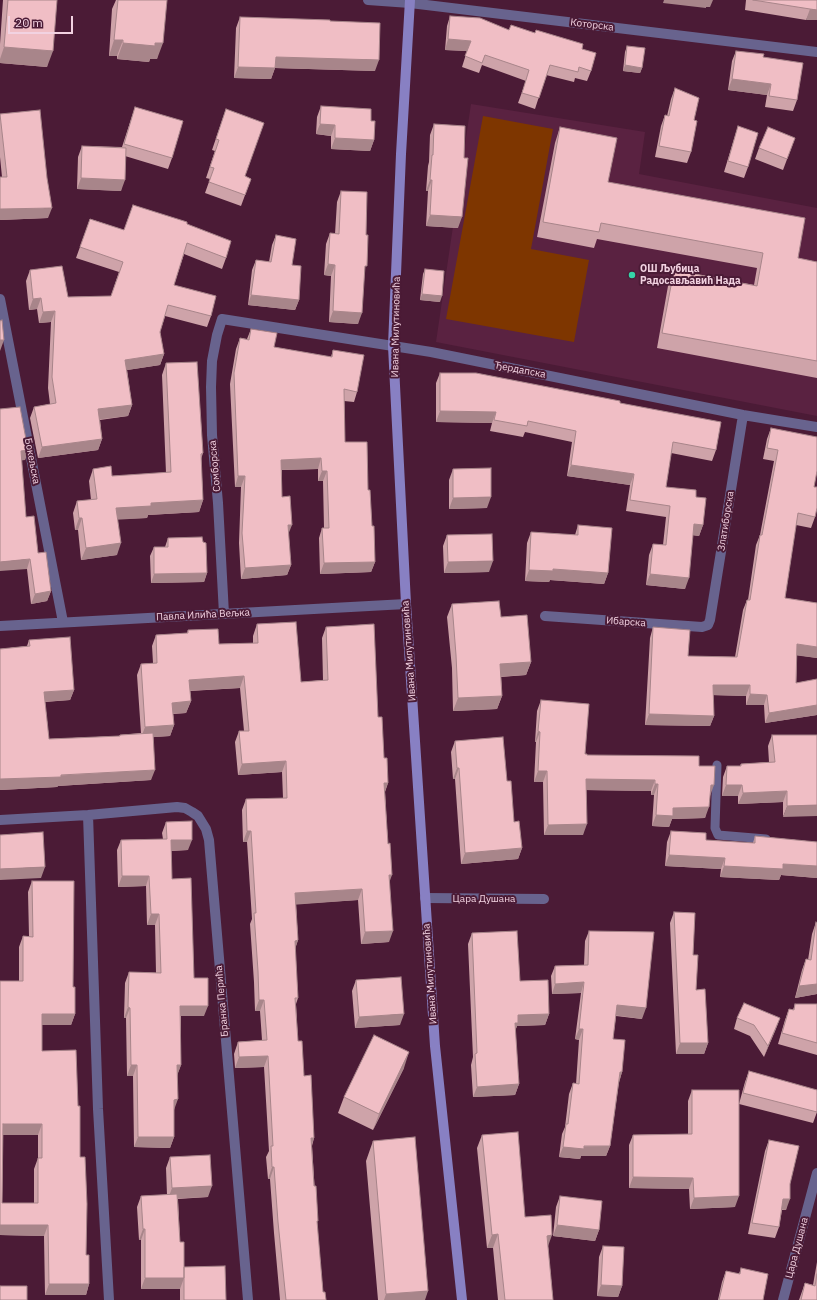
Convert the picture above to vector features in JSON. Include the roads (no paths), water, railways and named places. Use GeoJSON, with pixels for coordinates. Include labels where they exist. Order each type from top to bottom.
{"type":"FeatureCollection","features":[{"type":"Feature","properties":{"kind":"street","name":"Которска"},"geometry":{"type":"LineString","coordinates":[[368,0],[410,2],[817,52]]}},
{"type":"Feature","properties":{"kind":"street","name":"Ивана Милутиновића"},"geometry":{"type":"LineString","coordinates":[[410,2],[393,346],[406,604],[435,1046],[462,1300]]}},
{"type":"Feature","properties":{"kind":"street","name":"Бокељска"},"geometry":{"type":"LineString","coordinates":[[0,299],[63,622]]}},
{"type":"Feature","properties":{"kind":"street","name":"Ђердапска"},"geometry":{"type":"LineString","coordinates":[[222,319],[431,352],[743,415],[817,427]]}},
{"type":"Feature","properties":{"kind":"street","name":"Сомборска"},"geometry":{"type":"LineString","coordinates":[[222,319],[212,361],[211,387],[212,435],[218,503],[224,614]]}},
{"type":"Feature","properties":{"kind":"street","name":"Златиборска"},"geometry":{"type":"LineString","coordinates":[[706,626],[710,623],[743,415]]}},
{"type":"Feature","properties":{"kind":"street","name":"Павла Илића Вељка"},"geometry":{"type":"LineString","coordinates":[[0,626],[406,604]]}},
{"type":"Feature","properties":{"kind":"street","name":"Ибарска"},"geometry":{"type":"LineString","coordinates":[[545,616],[706,626]]}},
{"type":"Feature","properties":{"kind":"street","name":"Бранка Перића"},"geometry":{"type":"LineString","coordinates":[[0,820],[185,808],[198,816],[206,829],[209,840],[248,1300]]}},
{"type":"Feature","properties":{"kind":"street"},"geometry":{"type":"LineString","coordinates":[[88,815],[98,1109],[110,1300]]}},
{"type":"Feature","properties":{"kind":"street","name":"Цара Душана"},"geometry":{"type":"LineString","coordinates":[[425,898],[544,899]]}},
{"type":"Feature","properties":{"kind":"street","name":"Цара Душана"},"geometry":{"type":"LineString","coordinates":[[783,1300],[817,1173]]}},
{"type":"Feature","properties":{"kind":"lane"},"geometry":{"type":"LineString","coordinates":[[717,765],[715,828],[718,835],[779,840]]}},
{"type":"Feature","properties":{"kind":"place","name":"ОШ Љубица Радосављавић Нада"},"geometry":{"type":"Point","coordinates":[632,275]}}]}
